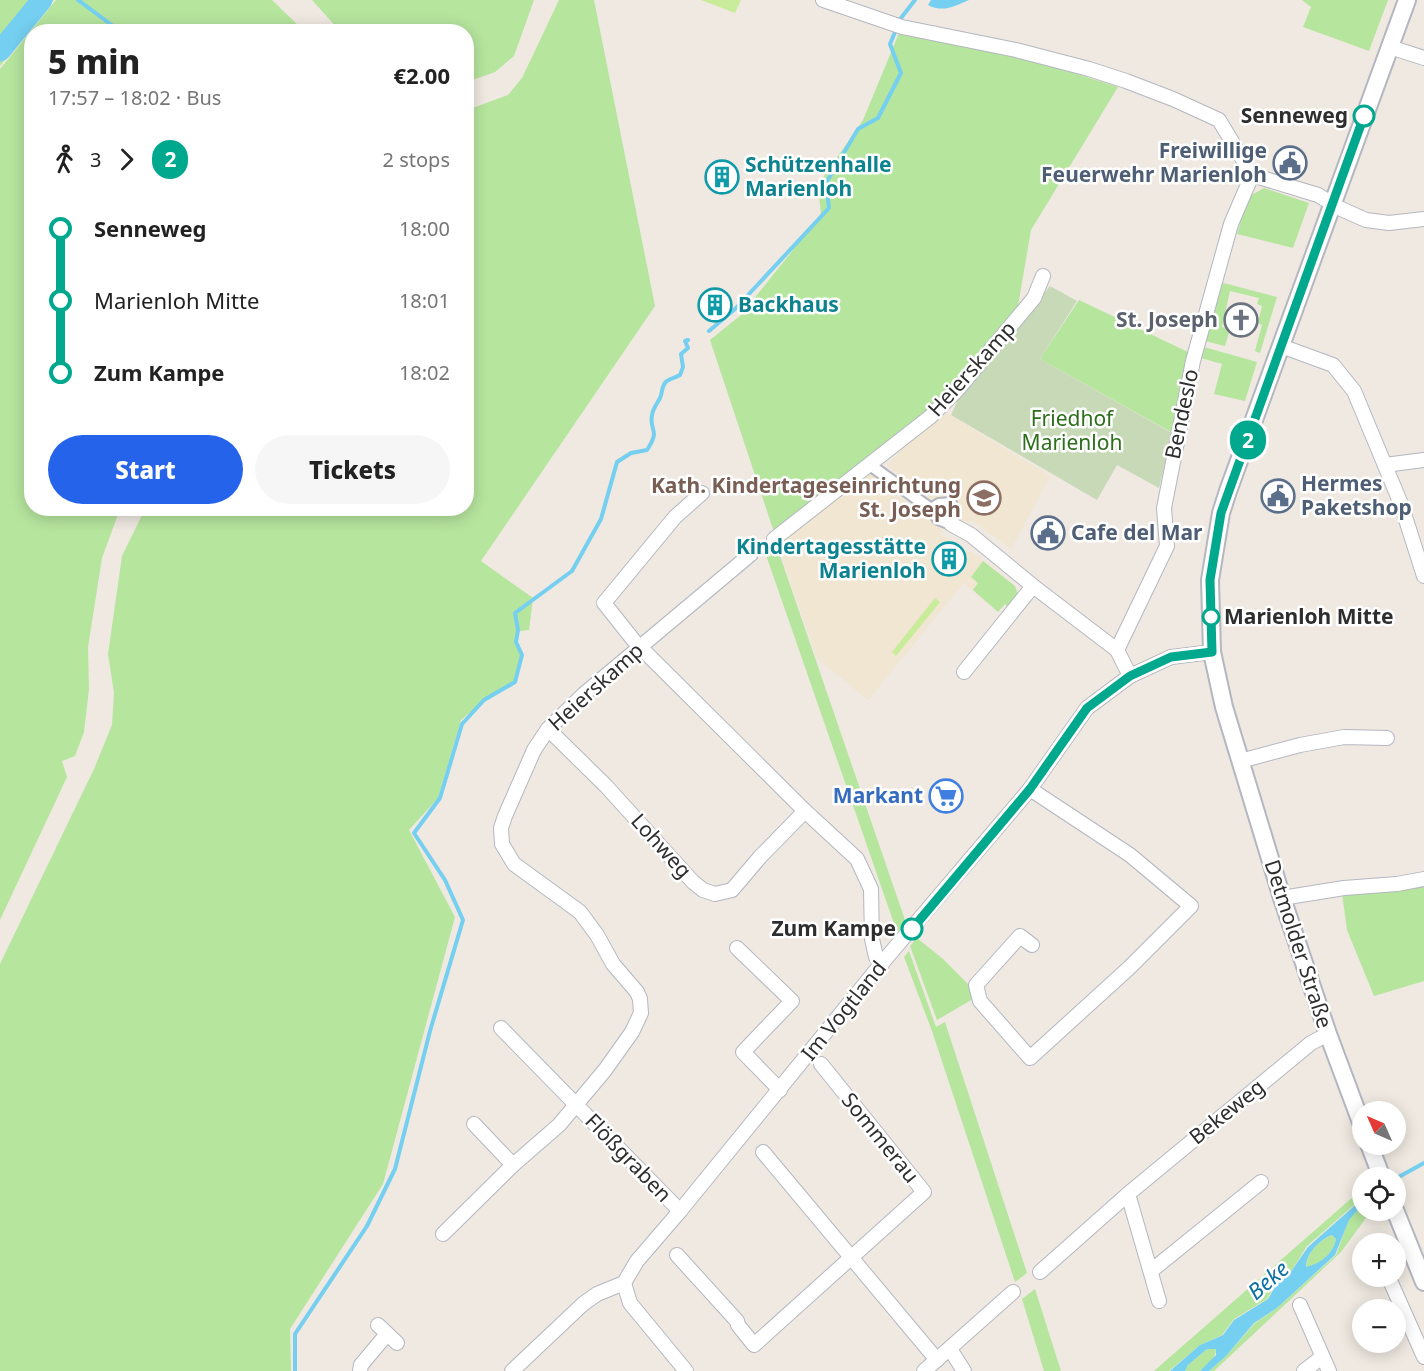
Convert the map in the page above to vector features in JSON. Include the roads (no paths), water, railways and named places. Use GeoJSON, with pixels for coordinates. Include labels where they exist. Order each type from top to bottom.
{"type":"FeatureCollection","features":[{"type":"Feature","properties":{"kind":"street"},"geometry":{"type":"LineString","coordinates":[[823,0],[897,25],[1016,50],[1126,81],[1219,120],[1252,175],[1318,195],[1331,204],[1366,220],[1389,223],[1424,219]]}},
{"type":"Feature","properties":{"kind":"street","name":"Detmolder Straße"},"geometry":{"type":"LineString","coordinates":[[1353,1101],[1282,898],[1224,707],[1212,652],[1210,580],[1221,513],[1331,204],[1407,0]]}},
{"type":"Feature","properties":{"kind":"street"},"geometry":{"type":"LineString","coordinates":[[1390,47],[1424,58]]}},
{"type":"Feature","properties":{"kind":"street","name":"Bendeslo"},"geometry":{"type":"LineString","coordinates":[[1117,650],[1167,546],[1164,508],[1193,361],[1232,224],[1252,175]]}},
{"type":"Feature","properties":{"kind":"street","name":"Heierskamp"},"geometry":{"type":"LineString","coordinates":[[774,539],[930,417],[958,389],[1034,298],[1043,276]]}},
{"type":"Feature","properties":{"kind":"street"},"geometry":{"type":"LineString","coordinates":[[1281,346],[1329,363],[1354,391],[1401,504],[1424,576]]}},
{"type":"Feature","properties":{"kind":"street"},"geometry":{"type":"LineString","coordinates":[[1385,465],[1424,460]]}},
{"type":"Feature","properties":{"kind":"street"},"geometry":{"type":"LineString","coordinates":[[870,465],[931,509],[938,519],[971,534],[1033,586],[1117,650],[1130,676]]}},
{"type":"Feature","properties":{"kind":"street"},"geometry":{"type":"LineString","coordinates":[[702,493],[675,517],[604,603],[635,642],[805,811],[857,859],[869,882],[872,898],[872,939],[876,957],[882,964]]}},
{"type":"Feature","properties":{"kind":"street"},"geometry":{"type":"LineString","coordinates":[[931,509],[939,504],[951,503],[954,516],[951,524]]}},
{"type":"Feature","properties":{"kind":"street","name":"Heierskamp"},"geometry":{"type":"LineString","coordinates":[[577,1105],[632,1032],[641,1006],[637,992],[612,964],[597,935],[580,912],[514,864],[502,844],[501,828],[534,750],[548,729],[584,694],[751,554]]}},
{"type":"Feature","properties":{"kind":"street"},"geometry":{"type":"LineString","coordinates":[[964,672],[1033,586]]}},
{"type":"Feature","properties":{"kind":"street","name":"Im Vogtland"},"geometry":{"type":"LineString","coordinates":[[624,1283],[637,1261],[1030,789],[1087,708],[1130,676],[1171,657],[1212,652]]}},
{"type":"Feature","properties":{"kind":"street","name":"Lohweg"},"geometry":{"type":"LineString","coordinates":[[548,729],[606,786],[693,882],[715,894],[732,890],[760,857],[805,811]]}},
{"type":"Feature","properties":{"kind":"street"},"geometry":{"type":"LineString","coordinates":[[1240,761],[1300,745],[1344,737],[1387,738]]}},
{"type":"Feature","properties":{"kind":"street"},"geometry":{"type":"LineString","coordinates":[[1030,789],[1130,855],[1191,906],[1129,968],[1030,1058],[980,1001],[976,985],[1020,936],[1032,945]]}},
{"type":"Feature","properties":{"kind":"street"},"geometry":{"type":"LineString","coordinates":[[1282,898],[1424,879]]}},
{"type":"Feature","properties":{"kind":"street"},"geometry":{"type":"LineString","coordinates":[[737,948],[792,1001],[743,1052],[780,1089]]}},
{"type":"Feature","properties":{"kind":"street","name":"Flößgraben"},"geometry":{"type":"LineString","coordinates":[[501,1028],[680,1211]]}},
{"type":"Feature","properties":{"kind":"street","name":"Bekeweg"},"geometry":{"type":"LineString","coordinates":[[1040,1272],[1128,1194],[1311,1044],[1328,1034]]}},
{"type":"Feature","properties":{"kind":"street","name":"Sommerau"},"geometry":{"type":"LineString","coordinates":[[677,1255],[737,1321],[754,1345],[924,1192],[821,1064]]}},
{"type":"Feature","properties":{"kind":"street","name":"Flößgraben"},"geometry":{"type":"LineString","coordinates":[[443,1234],[513,1165],[559,1125],[577,1105]]}},
{"type":"Feature","properties":{"kind":"street"},"geometry":{"type":"LineString","coordinates":[[474,1124],[513,1165]]}},
{"type":"Feature","properties":{"kind":"street"},"geometry":{"type":"LineString","coordinates":[[763,1152],[937,1360]]}},
{"type":"Feature","properties":{"kind":"street"},"geometry":{"type":"LineString","coordinates":[[1151,1271],[1261,1182]]}},
{"type":"Feature","properties":{"kind":"street"},"geometry":{"type":"LineString","coordinates":[[1128,1194],[1159,1301]]}},
{"type":"Feature","properties":{"kind":"street"},"geometry":{"type":"LineString","coordinates":[[1399,1221],[1424,1282]]}},
{"type":"Feature","properties":{"kind":"street"},"geometry":{"type":"LineString","coordinates":[[513,1371],[583,1304],[597,1294],[624,1283],[630,1303],[686,1371]]}},
{"type":"Feature","properties":{"kind":"street"},"geometry":{"type":"LineString","coordinates":[[1393,1287],[1424,1357]]}},
{"type":"Feature","properties":{"kind":"street"},"geometry":{"type":"LineString","coordinates":[[924,1371],[1013,1292]]}},
{"type":"Feature","properties":{"kind":"street"},"geometry":{"type":"LineString","coordinates":[[1300,1305],[1329,1371]]}},
{"type":"Feature","properties":{"kind":"street"},"geometry":{"type":"LineString","coordinates":[[360,1371],[361,1365],[387,1334]]}},
{"type":"Feature","properties":{"kind":"street"},"geometry":{"type":"LineString","coordinates":[[950,1348],[964,1371]]}},
{"type":"Feature","properties":{"kind":"street"},"geometry":{"type":"LineString","coordinates":[[1304,1371],[1322,1357]]}},
{"type":"Feature","properties":{"kind":"water"},"geometry":{"type":"Polygon","coordinates":[[[931,0],[969,0],[944,9],[928,5],[931,0]]]}},
{"type":"Feature","properties":{"kind":"water"},"geometry":{"type":"Polygon","coordinates":[[[1352,1208],[1352,1217],[1335,1255],[1277,1308],[1254,1323],[1226,1356],[1209,1371],[1200,1371],[1216,1355],[1216,1349],[1207,1349],[1188,1365],[1185,1371],[1170,1371],[1200,1345],[1223,1335],[1234,1320],[1268,1299],[1278,1282],[1290,1273],[1308,1247],[1352,1208]],[[1332,1235],[1318,1244],[1308,1257],[1306,1267],[1325,1258],[1336,1239],[1332,1235]]]}},
{"type":"Feature","properties":{"kind":"waterway"},"geometry":{"type":"LineString","coordinates":[[0,51],[42,0]]}},
{"type":"Feature","properties":{"kind":"waterway"},"geometry":{"type":"LineString","coordinates":[[78,0],[110,24]]}},
{"type":"Feature","properties":{"kind":"waterway"},"geometry":{"type":"LineString","coordinates":[[709,331],[735,309],[829,208],[826,183],[858,129],[878,118],[901,73],[890,44],[901,18],[915,0]]}},
{"type":"Feature","properties":{"kind":"waterway"},"geometry":{"type":"LineString","coordinates":[[295,1371],[295,1334],[367,1226],[395,1169],[430,1031],[463,920],[445,880],[414,833],[440,798],[462,724],[484,700],[515,682],[522,655],[516,642],[518,630],[515,613],[572,571],[601,519],[617,462],[631,453],[647,450],[651,443],[654,434],[651,421],[653,410],[665,383],[680,375],[683,367],[681,354],[688,348],[685,341],[688,340]]}},
{"type":"Feature","properties":{"kind":"waterway","name":"Beke"},"geometry":{"type":"LineString","coordinates":[[1406,1173],[1424,1163]]}},
{"type":"Feature","properties":{"kind":"place","name":"Senneweg"},"geometry":{"type":"Point","coordinates":[1364,116]}},
{"type":"Feature","properties":{"kind":"place","name":"Freiwillige Feuerwehr Marienloh"},"geometry":{"type":"Point","coordinates":[1290,163]}},
{"type":"Feature","properties":{"kind":"place","name":"Schützenhalle Marienloh"},"geometry":{"type":"Point","coordinates":[722,177]}},
{"type":"Feature","properties":{"kind":"place","name":"Backhaus"},"geometry":{"type":"Point","coordinates":[715,305]}},
{"type":"Feature","properties":{"kind":"place","name":"St. Joseph"},"geometry":{"type":"Point","coordinates":[1241,320]}},
{"type":"Feature","properties":{"kind":"place","name":"Hermes Paketshop"},"geometry":{"type":"Point","coordinates":[1278,496]}},
{"type":"Feature","properties":{"kind":"place","name":"Kath. Kindertageseinrichtung St. Joseph"},"geometry":{"type":"Point","coordinates":[984,498]}},
{"type":"Feature","properties":{"kind":"place","name":"Cafe del Mar"},"geometry":{"type":"Point","coordinates":[1048,533]}},
{"type":"Feature","properties":{"kind":"place","name":"Kindertagesstätte Marienloh"},"geometry":{"type":"Point","coordinates":[949,559]}},
{"type":"Feature","properties":{"kind":"place","name":"Marienloh Mitte"},"geometry":{"type":"Point","coordinates":[1211,617]}},
{"type":"Feature","properties":{"kind":"place","name":"Markant"},"geometry":{"type":"Point","coordinates":[946,796]}},
{"type":"Feature","properties":{"kind":"place","name":"Zum Kampe"},"geometry":{"type":"Point","coordinates":[912,929]}},
{"type":"Feature","properties":{"kind":"park label","name":"Friedhof Marienloh"},"geometry":{"type":"Point","coordinates":[1072,431]}}]}
